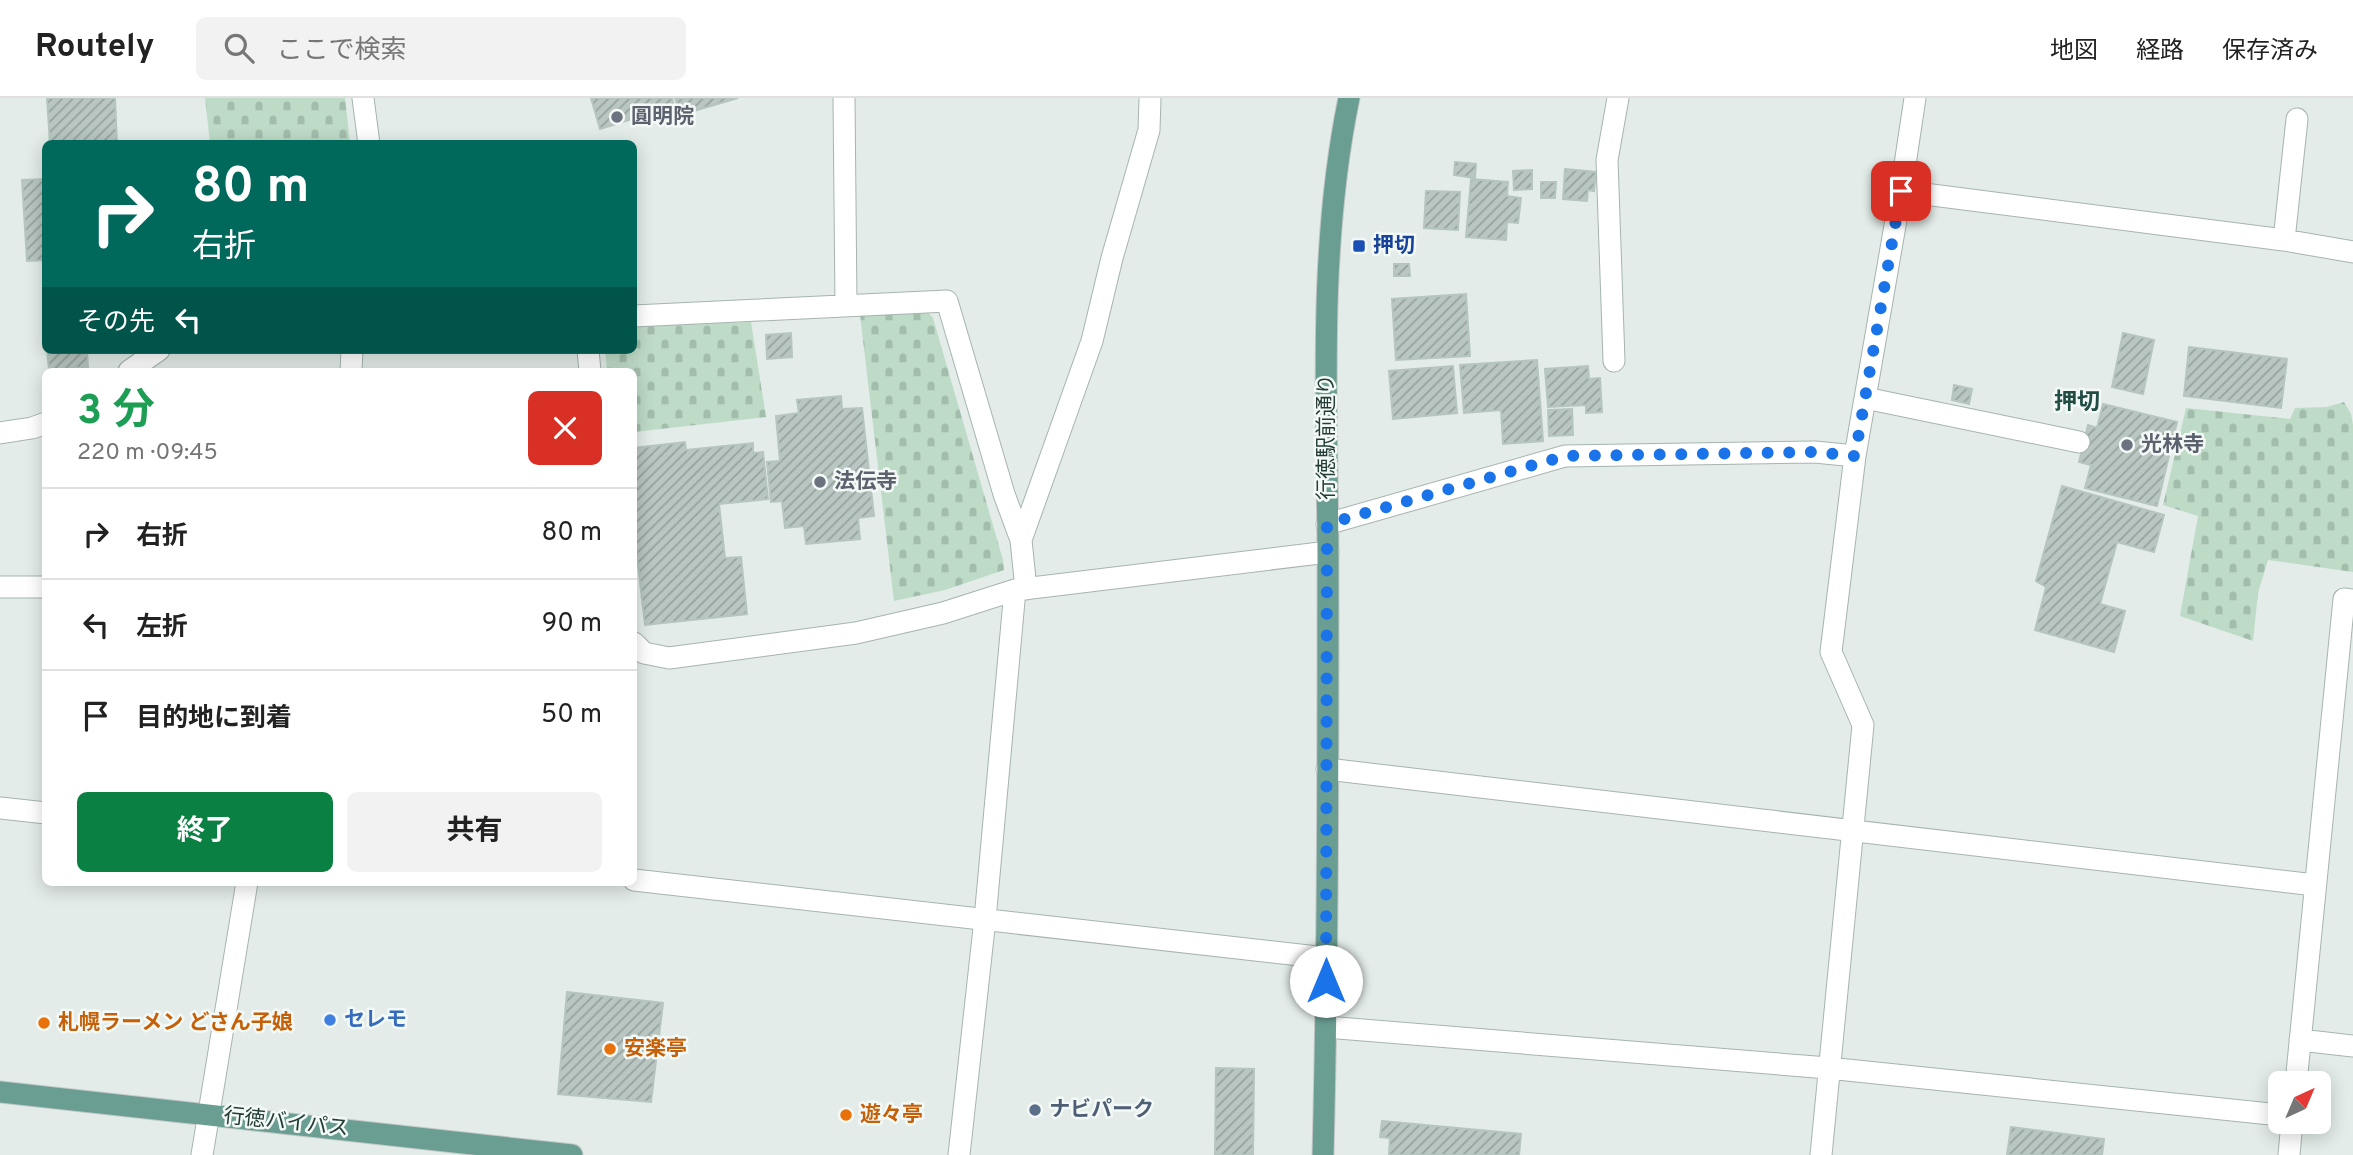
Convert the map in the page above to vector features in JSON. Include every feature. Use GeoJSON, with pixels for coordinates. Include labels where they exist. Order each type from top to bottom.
{"type":"FeatureCollection","features":[{"type":"Feature","properties":{"kind":"main road","name":"行徳駅前通り"},"geometry":{"type":"LineString","coordinates":[[1323,1155],[1326,1027],[1329,290],[1332,205],[1349,98]]}},
{"type":"Feature","properties":{"kind":"main road","name":"行徳バイパス"},"geometry":{"type":"LineString","coordinates":[[0,1093],[572,1155]]}},
{"type":"Feature","properties":{"kind":"street"},"geometry":{"type":"LineString","coordinates":[[363,98],[368,140]]}},
{"type":"Feature","properties":{"kind":"street"},"geometry":{"type":"LineString","coordinates":[[844,98],[846,305]]}},
{"type":"Feature","properties":{"kind":"street"},"geometry":{"type":"LineString","coordinates":[[959,1155],[1020,590],[1021,540],[1092,341],[1112,258],[1149,130],[1150,98]]}},
{"type":"Feature","properties":{"kind":"street"},"geometry":{"type":"LineString","coordinates":[[1614,361],[1607,160],[1618,98]]}},
{"type":"Feature","properties":{"kind":"street"},"geometry":{"type":"LineString","coordinates":[[1821,1155],[1863,725],[1831,652],[1855,456],[1915,98]]}},
{"type":"Feature","properties":{"kind":"street"},"geometry":{"type":"LineString","coordinates":[[2284,240],[2297,120]]}},
{"type":"Feature","properties":{"kind":"street"},"geometry":{"type":"LineString","coordinates":[[1901,191],[2284,240],[2353,252]]}},
{"type":"Feature","properties":{"kind":"street"},"geometry":{"type":"LineString","coordinates":[[637,316],[947,301],[1004,494],[1021,540]]}},
{"type":"Feature","properties":{"kind":"street"},"geometry":{"type":"LineString","coordinates":[[133,368],[153,354]]}},
{"type":"Feature","properties":{"kind":"street"},"geometry":{"type":"LineString","coordinates":[[1865,398],[2078,442]]}},
{"type":"Feature","properties":{"kind":"street"},"geometry":{"type":"LineString","coordinates":[[0,433],[42,424]]}},
{"type":"Feature","properties":{"kind":"street"},"geometry":{"type":"LineString","coordinates":[[1327,524],[1565,456],[1815,452],[1855,456]]}},
{"type":"Feature","properties":{"kind":"street"},"geometry":{"type":"LineString","coordinates":[[637,646],[644,653],[669,658],[843,635],[943,613],[1020,590],[1328,552]]}},
{"type":"Feature","properties":{"kind":"street"},"geometry":{"type":"LineString","coordinates":[[0,587],[42,587]]}},
{"type":"Feature","properties":{"kind":"street"},"geometry":{"type":"LineString","coordinates":[[2297,1071],[2344,599],[2353,600]]}},
{"type":"Feature","properties":{"kind":"street"},"geometry":{"type":"LineString","coordinates":[[1327,769],[2315,885]]}},
{"type":"Feature","properties":{"kind":"street"},"geometry":{"type":"LineString","coordinates":[[0,808],[42,813]]}},
{"type":"Feature","properties":{"kind":"street"},"geometry":{"type":"LineString","coordinates":[[637,880],[1326,958]]}},
{"type":"Feature","properties":{"kind":"street"},"geometry":{"type":"LineString","coordinates":[[202,1155],[246,886]]}},
{"type":"Feature","properties":{"kind":"street"},"geometry":{"type":"LineString","coordinates":[[1326,1027],[1828,1068],[2268,1114]]}},
{"type":"Feature","properties":{"kind":"street"},"geometry":{"type":"LineString","coordinates":[[2300,1040],[2353,1046]]}},
{"type":"Feature","properties":{"kind":"street"},"geometry":{"type":"LineString","coordinates":[[2289,1155],[2291,1134]]}},
{"type":"Feature","properties":{"kind":"green space"},"geometry":{"type":"Polygon","coordinates":[[[205,98],[345,98],[350,140],[210,140],[205,98]]]}},
{"type":"Feature","properties":{"kind":"green space"},"geometry":{"type":"Polygon","coordinates":[[[927,311],[933,318],[1004,570],[945,590],[894,601],[860,315],[927,311]]]}},
{"type":"Feature","properties":{"kind":"green space"},"geometry":{"type":"Polygon","coordinates":[[[751,322],[766,417],[637,432],[637,368],[607,368],[605,354],[637,354],[637,326],[751,322]]]}},
{"type":"Feature","properties":{"kind":"green space"},"geometry":{"type":"Polygon","coordinates":[[[2344,402],[2351,414],[2353,425],[2353,572],[2268,560],[2258,593],[2253,641],[2180,616],[2198,516],[2163,505],[2186,408],[2290,419],[2295,408],[2327,407],[2344,402]]]}},
{"type":"Feature","properties":{"kind":"building"},"geometry":{"type":"Polygon","coordinates":[[[47,98],[115,98],[117,140],[50,140],[47,98]]]}},
{"type":"Feature","properties":{"kind":"building","name":"圓明院"},"geometry":{"type":"Polygon","coordinates":[[[591,98],[672,98],[674,106],[600,129],[591,98]]]}},
{"type":"Feature","properties":{"kind":"building"},"geometry":{"type":"Polygon","coordinates":[[[675,98],[738,98],[680,115],[675,98]]]}},
{"type":"Feature","properties":{"kind":"building"},"geometry":{"type":"Polygon","coordinates":[[[1455,162],[1476,164],[1475,178],[1454,175],[1455,162]]]}},
{"type":"Feature","properties":{"kind":"building"},"geometry":{"type":"Polygon","coordinates":[[[1565,169],[1596,172],[1594,191],[1588,190],[1587,201],[1563,199],[1565,169]]]}},
{"type":"Feature","properties":{"kind":"building"},"geometry":{"type":"Polygon","coordinates":[[[1532,170],[1532,189],[1514,190],[1513,171],[1532,170]]]}},
{"type":"Feature","properties":{"kind":"building"},"geometry":{"type":"Polygon","coordinates":[[[42,179],[42,260],[27,261],[22,180],[42,179]]]}},
{"type":"Feature","properties":{"kind":"building"},"geometry":{"type":"Polygon","coordinates":[[[1471,179],[1508,182],[1507,196],[1521,198],[1518,223],[1507,222],[1506,240],[1466,237],[1471,179]]]}},
{"type":"Feature","properties":{"kind":"building"},"geometry":{"type":"Polygon","coordinates":[[[1541,182],[1556,182],[1555,198],[1541,198],[1541,182]]]}},
{"type":"Feature","properties":{"kind":"building"},"geometry":{"type":"Polygon","coordinates":[[[1426,191],[1460,192],[1458,230],[1424,228],[1426,191]]]}},
{"type":"Feature","properties":{"kind":"building"},"geometry":{"type":"Polygon","coordinates":[[[1394,264],[1409,264],[1410,276],[1394,276],[1394,264]]]}},
{"type":"Feature","properties":{"kind":"building"},"geometry":{"type":"Polygon","coordinates":[[[1466,294],[1470,356],[1396,360],[1392,299],[1466,294]]]}},
{"type":"Feature","properties":{"kind":"building"},"geometry":{"type":"Polygon","coordinates":[[[791,333],[792,357],[767,359],[766,335],[791,333]]]}},
{"type":"Feature","properties":{"kind":"building"},"geometry":{"type":"Polygon","coordinates":[[[2123,333],[2154,340],[2143,394],[2112,387],[2123,333]]]}},
{"type":"Feature","properties":{"kind":"building"},"geometry":{"type":"Polygon","coordinates":[[[2189,347],[2287,359],[2281,408],[2184,396],[2189,347]]]}},
{"type":"Feature","properties":{"kind":"building"},"geometry":{"type":"Polygon","coordinates":[[[47,354],[87,354],[88,367],[49,368],[47,354]]]}},
{"type":"Feature","properties":{"kind":"building"},"geometry":{"type":"Polygon","coordinates":[[[1537,360],[1543,441],[1503,444],[1501,410],[1464,413],[1460,365],[1537,360]]]}},
{"type":"Feature","properties":{"kind":"building"},"geometry":{"type":"Polygon","coordinates":[[[1453,366],[1457,413],[1393,419],[1389,371],[1453,366]]]}},
{"type":"Feature","properties":{"kind":"building"},"geometry":{"type":"Polygon","coordinates":[[[1588,366],[1589,379],[1600,378],[1602,412],[1586,413],[1586,405],[1548,407],[1545,369],[1588,366]]]}},
{"type":"Feature","properties":{"kind":"building"},"geometry":{"type":"Polygon","coordinates":[[[1954,385],[1972,389],[1969,404],[1952,400],[1954,385]]]}},
{"type":"Feature","properties":{"kind":"building","name":"法伝寺"},"geometry":{"type":"Polygon","coordinates":[[[841,396],[842,409],[862,408],[874,516],[858,518],[860,539],[806,544],[804,526],[785,528],[782,501],[771,502],[767,462],[780,461],[776,416],[799,413],[797,400],[841,396]]]}},
{"type":"Feature","properties":{"kind":"building","name":"光林寺"},"geometry":{"type":"Polygon","coordinates":[[[2103,404],[2177,422],[2157,506],[2085,488],[2091,465],[2079,462],[2088,425],[2097,428],[2103,404]]]}},
{"type":"Feature","properties":{"kind":"building"},"geometry":{"type":"Polygon","coordinates":[[[1572,409],[1573,435],[1549,436],[1548,410],[1572,409]]]}},
{"type":"Feature","properties":{"kind":"building"},"geometry":{"type":"Polygon","coordinates":[[[685,442],[686,450],[753,443],[753,453],[763,452],[768,499],[719,504],[725,558],[741,557],[747,614],[645,625],[637,557],[637,448],[685,442]]]}},
{"type":"Feature","properties":{"kind":"building"},"geometry":{"type":"Polygon","coordinates":[[[2062,486],[2164,515],[2154,552],[2117,542],[2100,604],[2125,611],[2114,652],[2035,630],[2046,587],[2036,581],[2062,486]]]}},
{"type":"Feature","properties":{"kind":"building","name":"安楽亭"},"geometry":{"type":"Polygon","coordinates":[[[567,992],[663,1003],[651,1102],[558,1094],[567,992]]]}},
{"type":"Feature","properties":{"kind":"building"},"geometry":{"type":"Polygon","coordinates":[[[1216,1068],[1254,1069],[1253,1155],[1215,1155],[1216,1068]]]}},
{"type":"Feature","properties":{"kind":"building"},"geometry":{"type":"Polygon","coordinates":[[[1382,1121],[1521,1134],[1519,1155],[1389,1155],[1390,1138],[1380,1137],[1382,1121]]]}},
{"type":"Feature","properties":{"kind":"building"},"geometry":{"type":"Polygon","coordinates":[[[2011,1127],[2104,1139],[2102,1155],[2007,1155],[2011,1127]]]}},
{"type":"Feature","properties":{"kind":"place","name":"圓明院"},"geometry":{"type":"Point","coordinates":[617,117]}},
{"type":"Feature","properties":{"kind":"place","name":"押切"},"geometry":{"type":"Point","coordinates":[1359,246]}},
{"type":"Feature","properties":{"kind":"place","name":"光林寺"},"geometry":{"type":"Point","coordinates":[2127,445]}},
{"type":"Feature","properties":{"kind":"place","name":"法伝寺"},"geometry":{"type":"Point","coordinates":[820,482]}},
{"type":"Feature","properties":{"kind":"place","name":"セレモ"},"geometry":{"type":"Point","coordinates":[330,1020]}},
{"type":"Feature","properties":{"kind":"place","name":"札幌ラーメン どさん子娘"},"geometry":{"type":"Point","coordinates":[44,1023]}},
{"type":"Feature","properties":{"kind":"place","name":"安楽亭"},"geometry":{"type":"Point","coordinates":[610,1049]}},
{"type":"Feature","properties":{"kind":"place","name":"ナビパーク"},"geometry":{"type":"Point","coordinates":[1035,1110]}},
{"type":"Feature","properties":{"kind":"place","name":"遊々亭"},"geometry":{"type":"Point","coordinates":[846,1115]}},
{"type":"Feature","properties":{"kind":"district","name":"押切"},"geometry":{"type":"Point","coordinates":[2077,403]}},
{"type":"Feature","properties":{"kind":"route"},"geometry":{"type":"LineString","coordinates":[[1326,981],[1327,524],[1565,456],[1815,452],[1855,456],[1901,191]]}}]}
